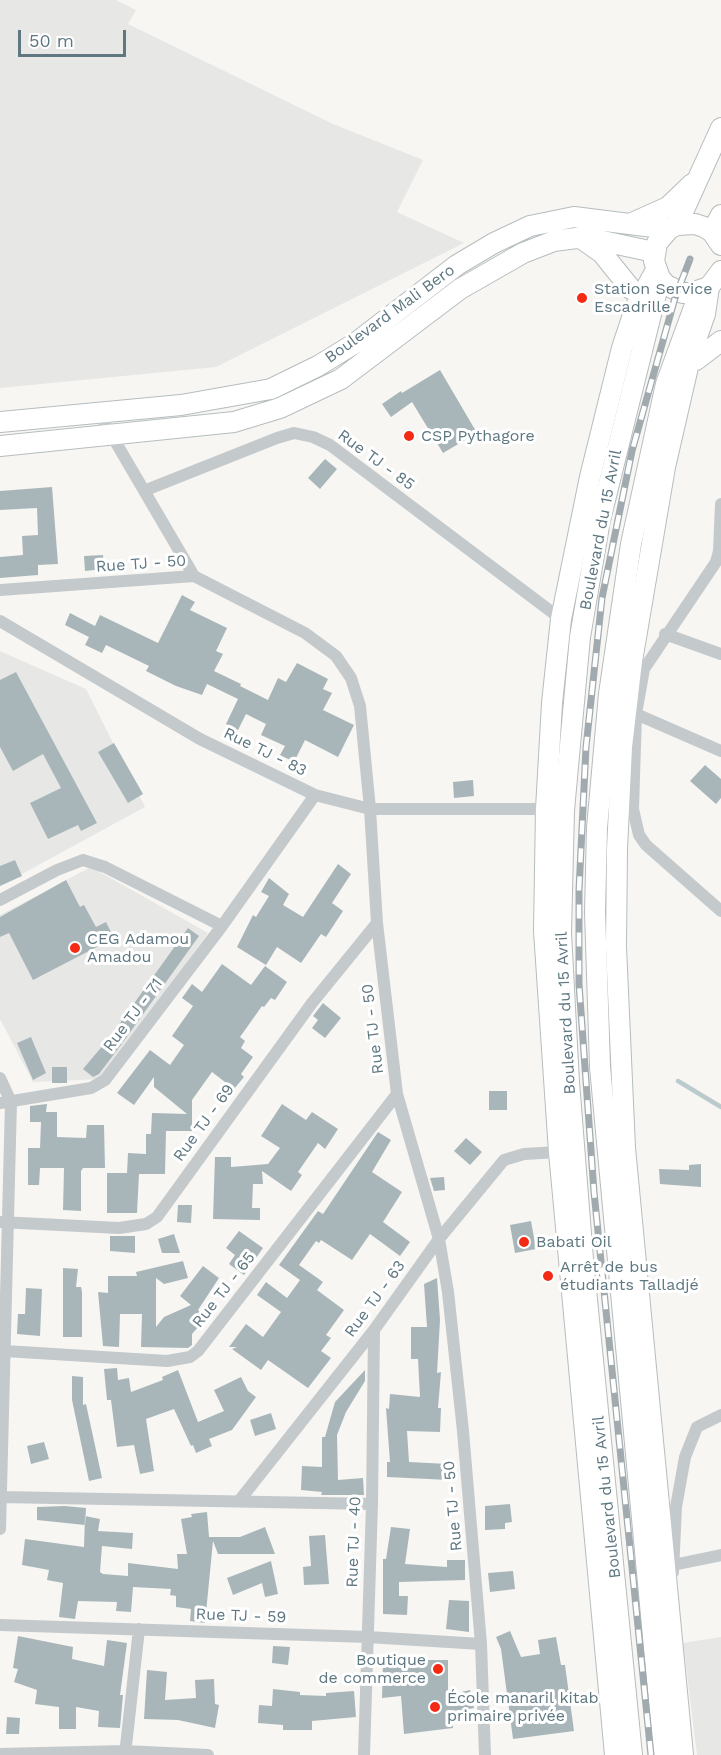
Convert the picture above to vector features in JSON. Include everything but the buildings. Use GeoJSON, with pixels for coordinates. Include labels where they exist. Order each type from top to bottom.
{"type":"FeatureCollection","features":[{"type":"Feature","properties":{"kind":"main road"},"geometry":{"type":"LineString","coordinates":[[577,237],[603,253],[631,289],[640,272],[656,265],[657,243],[673,227],[721,128]]}},
{"type":"Feature","properties":{"kind":"main road"},"geometry":{"type":"LineString","coordinates":[[630,224],[668,207],[698,178]]}},
{"type":"Feature","properties":{"kind":"main road","name":"Boulevard Mali Bero"},"geometry":{"type":"LineString","coordinates":[[0,422],[181,405],[271,389],[318,366],[357,342],[457,265],[513,233],[551,220],[574,217],[673,227],[695,224],[718,231]]}},
{"type":"Feature","properties":{"kind":"main road","name":"Boulevard Mali Bero"},"geometry":{"type":"LineString","coordinates":[[0,446],[234,422],[300,400],[341,379],[460,289],[523,253],[554,241],[577,237],[596,237],[656,265],[678,291],[714,281]]}},
{"type":"Feature","properties":{"kind":"main road","name":"Boulevard du 15 Avril"},"geometry":{"type":"LineString","coordinates":[[615,1755],[559,1152],[544,931],[546,809],[552,704],[561,619],[622,348],[634,319],[636,306],[656,265]]}},
{"type":"Feature","properties":{"kind":"main road","name":"Boulevard du 15 Avril"},"geometry":{"type":"LineString","coordinates":[[632,1755],[582,1247],[569,1082],[561,933],[564,810],[580,638],[600,520],[656,265]]}},
{"type":"Feature","properties":{"kind":"main road"},"geometry":{"type":"LineString","coordinates":[[683,1755],[624,1137],[616,958],[617,849],[622,747],[633,661],[665,466],[714,281]]}},
{"type":"Feature","properties":{"kind":"main road","name":"Boulevard du 15 Avril"},"geometry":{"type":"LineString","coordinates":[[664,1755],[600,1067],[595,912],[597,828],[609,694],[631,544],[666,384],[714,281]]}},
{"type":"Feature","properties":{"kind":"main road","name":"Boulevard du 15 Avril"},"geometry":{"type":"LineString","coordinates":[[631,289],[634,319]]}},
{"type":"Feature","properties":{"kind":"main road"},"geometry":{"type":"LineString","coordinates":[[692,364],[721,340]]}},
{"type":"Feature","properties":{"kind":"street"},"geometry":{"type":"LineString","coordinates":[[98,412],[146,490],[194,576]]}},
{"type":"Feature","properties":{"kind":"street","name":"Rue TJ - 85"},"geometry":{"type":"LineString","coordinates":[[146,490],[277,438],[294,433],[313,436],[330,445],[561,619]]}},
{"type":"Feature","properties":{"kind":"street"},"geometry":{"type":"LineString","coordinates":[[721,504],[720,551],[705,581],[665,634],[644,669],[636,714],[633,809],[639,835],[646,845],[721,911]]}},
{"type":"Feature","properties":{"kind":"street","name":"Rue TJ - 50"},"geometry":{"type":"LineString","coordinates":[[0,590],[194,576],[305,633],[336,656],[351,678],[360,706],[370,809],[377,923],[397,1094],[439,1239],[448,1292],[482,1644],[485,1755]]}},
{"type":"Feature","properties":{"kind":"street","name":"Rue TJ - 83"},"geometry":{"type":"LineString","coordinates":[[0,621],[201,739],[315,795],[370,809],[546,809]]}},
{"type":"Feature","properties":{"kind":"street"},"geometry":{"type":"LineString","coordinates":[[665,634],[721,654]]}},
{"type":"Feature","properties":{"kind":"street"},"geometry":{"type":"LineString","coordinates":[[636,714],[721,751]]}},
{"type":"Feature","properties":{"kind":"street","name":"Rue TJ - 71"},"geometry":{"type":"LineString","coordinates":[[6,1102],[99,1085],[222,926],[315,795]]}},
{"type":"Feature","properties":{"kind":"street"},"geometry":{"type":"LineString","coordinates":[[0,900],[57,870],[83,860],[105,867],[222,926]]}},
{"type":"Feature","properties":{"kind":"street","name":"Rue TJ - 69"},"geometry":{"type":"LineString","coordinates":[[4,1222],[134,1227],[146,1224],[157,1217],[312,1003],[377,923]]}},
{"type":"Feature","properties":{"kind":"street"},"geometry":{"type":"LineString","coordinates":[[0,1078],[6,1102],[3,1331],[5,1351],[0,1529]]}},
{"type":"Feature","properties":{"kind":"street","name":"Rue TJ - 65"},"geometry":{"type":"LineString","coordinates":[[5,1351],[167,1361],[190,1357],[198,1351],[397,1094]]}},
{"type":"Feature","properties":{"kind":"street","name":"Rue TJ - 63"},"geometry":{"type":"LineString","coordinates":[[239,1501],[374,1330],[439,1239],[504,1160],[524,1154],[559,1152]]}},
{"type":"Feature","properties":{"kind":"street","name":"Rue TJ - 40"},"geometry":{"type":"LineString","coordinates":[[364,1755],[372,1504],[374,1330]]}},
{"type":"Feature","properties":{"kind":"street"},"geometry":{"type":"LineString","coordinates":[[668,1614],[673,1600],[676,1508],[685,1457],[697,1427],[721,1414]]}},
{"type":"Feature","properties":{"kind":"street"},"geometry":{"type":"LineString","coordinates":[[1,1497],[372,1504]]}},
{"type":"Feature","properties":{"kind":"street"},"geometry":{"type":"LineString","coordinates":[[673,1565],[721,1555]]}},
{"type":"Feature","properties":{"kind":"street","name":"Rue TJ - 59"},"geometry":{"type":"LineString","coordinates":[[0,1625],[368,1637],[482,1644]]}},
{"type":"Feature","properties":{"kind":"street"},"geometry":{"type":"LineString","coordinates":[[125,1753],[139,1629]]}},
{"type":"Feature","properties":{"kind":"street"},"geometry":{"type":"LineString","coordinates":[[0,1754],[208,1755]]}},
{"type":"Feature","properties":{"kind":"shaded area"},"geometry":{"type":"Polygon","coordinates":[[[0,0],[116,0],[136,10],[128,24],[333,124],[423,160],[397,212],[464,243],[216,367],[0,388],[0,0]]]}},
{"type":"Feature","properties":{"kind":"shaded area"},"geometry":{"type":"Polygon","coordinates":[[[0,651],[86,689],[145,807],[0,886],[0,651]]]}},
{"type":"Feature","properties":{"kind":"shaded area"},"geometry":{"type":"Polygon","coordinates":[[[91,867],[208,933],[103,1079],[33,1082],[0,1019],[0,915],[91,867]]]}},
{"type":"Feature","properties":{"kind":"shaded area"},"geometry":{"type":"Polygon","coordinates":[[[721,1637],[721,1755],[697,1755],[683,1643],[721,1637]]]}},
{"type":"Feature","properties":{"kind":"waterway"},"geometry":{"type":"LineString","coordinates":[[678,1081],[721,1107]]}},
{"type":"Feature","properties":{"kind":"railway"},"geometry":{"type":"LineString","coordinates":[[651,1755],[594,1192],[579,984],[579,890],[586,747],[602,598],[632,451],[675,298],[690,259]]}},
{"type":"Feature","properties":{"kind":"place","name":"Station Service Escadrille"},"geometry":{"type":"Point","coordinates":[582,298]}},
{"type":"Feature","properties":{"kind":"place","name":"CSP Pythagore"},"geometry":{"type":"Point","coordinates":[409,436]}},
{"type":"Feature","properties":{"kind":"place","name":"CEG Adamou Amadou"},"geometry":{"type":"Point","coordinates":[75,948]}},
{"type":"Feature","properties":{"kind":"place","name":"Babati Oil"},"geometry":{"type":"Point","coordinates":[524,1242]}},
{"type":"Feature","properties":{"kind":"place","name":"Arrêt de bus étudiants Talladjé"},"geometry":{"type":"Point","coordinates":[548,1276]}},
{"type":"Feature","properties":{"kind":"place","name":"Boutique de commerce"},"geometry":{"type":"Point","coordinates":[438,1669]}},
{"type":"Feature","properties":{"kind":"place","name":"École manaril kitab primaire privée"},"geometry":{"type":"Point","coordinates":[435,1707]}}]}
